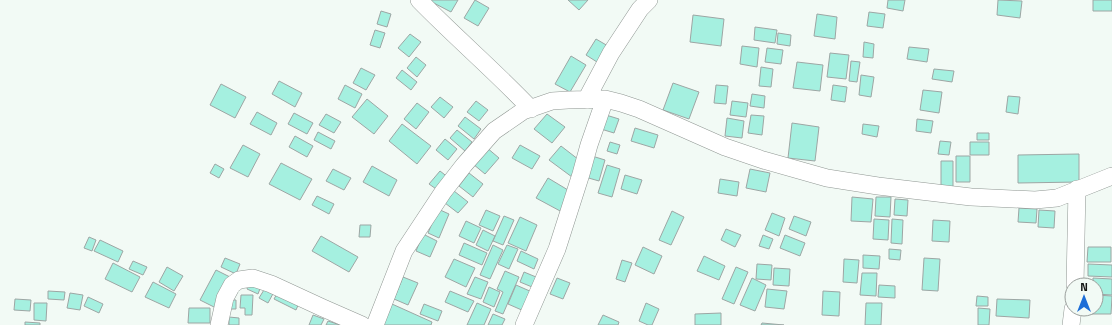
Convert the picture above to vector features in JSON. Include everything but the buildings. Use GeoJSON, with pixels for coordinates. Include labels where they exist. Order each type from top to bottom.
{"type":"FeatureCollection","features":[{"type":"Feature","properties":{"kind":"street"},"geometry":{"type":"LineString","coordinates":[[419,0],[448,30],[508,84],[531,109]]}},
{"type":"Feature","properties":{"kind":"street"},"geometry":{"type":"LineString","coordinates":[[586,100],[611,53],[640,9],[649,0]]}},
{"type":"Feature","properties":{"kind":"street"},"geometry":{"type":"LineString","coordinates":[[375,325],[404,250],[443,192],[464,165],[494,131],[523,111],[552,102],[605,99],[621,103],[639,109],[725,147],[763,160],[826,178],[878,186],[948,195],[1035,200],[1057,198],[1112,176]]}},
{"type":"Feature","properties":{"kind":"street"},"geometry":{"type":"LineString","coordinates":[[524,325],[557,249],[589,145],[605,99]]}},
{"type":"Feature","properties":{"kind":"street"},"geometry":{"type":"LineString","coordinates":[[1075,277],[1077,189]]}},
{"type":"Feature","properties":{"kind":"street"},"geometry":{"type":"LineString","coordinates":[[219,325],[225,298],[232,285],[239,280],[253,278],[272,284],[362,325]]}}]}
